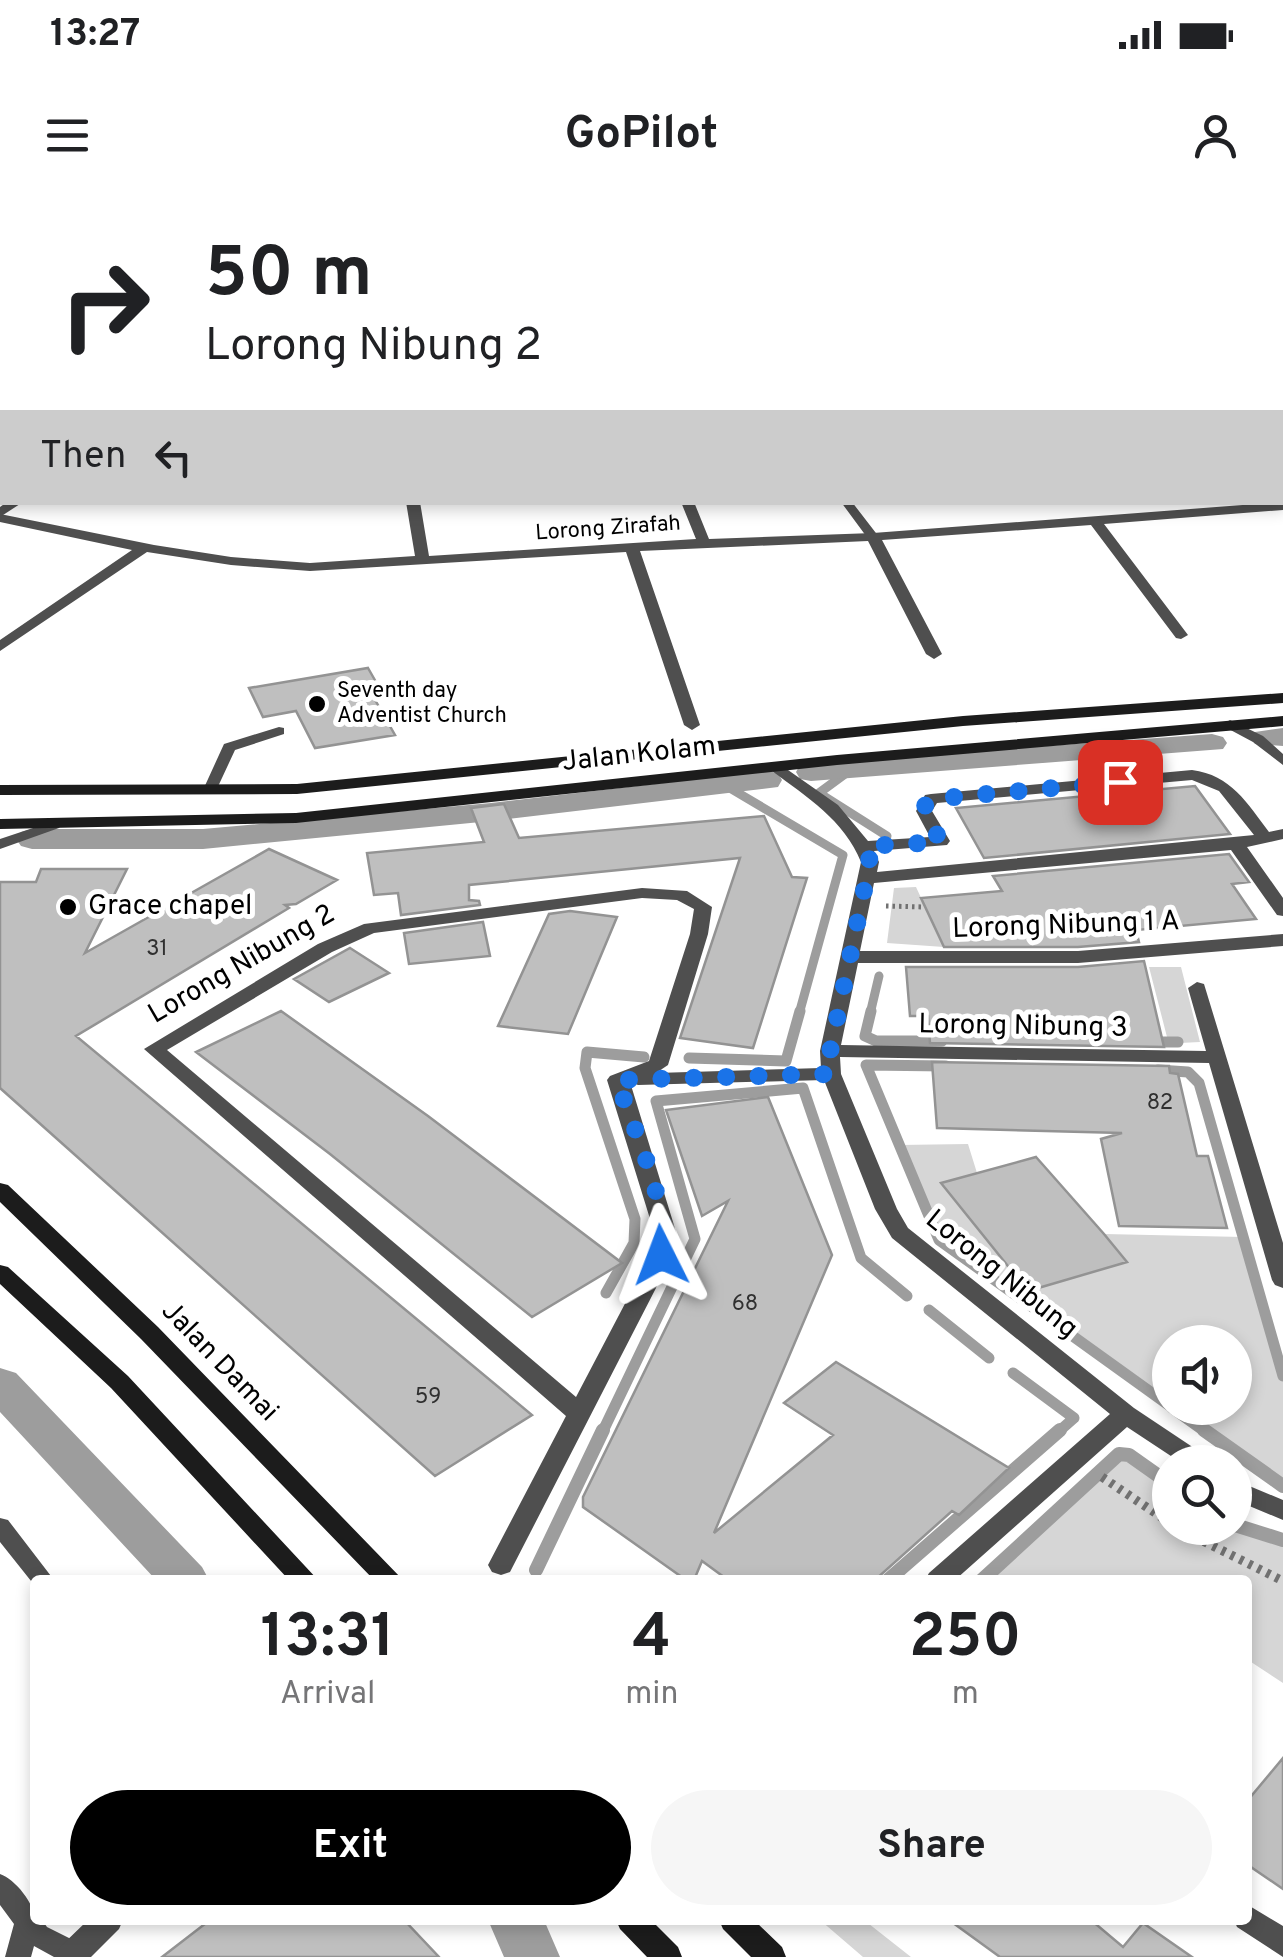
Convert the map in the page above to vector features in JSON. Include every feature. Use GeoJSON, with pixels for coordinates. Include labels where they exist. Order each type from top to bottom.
{"type":"FeatureCollection","features":[{"type":"Feature","properties":{"kind":"main road","name":"Jalan Kolam"},"geometry":{"type":"LineString","coordinates":[[0,790],[297,789],[963,721],[1283,698]]}},
{"type":"Feature","properties":{"kind":"main road","name":"Jalan Kolam"},"geometry":{"type":"LineString","coordinates":[[0,824],[296,818],[1283,721]]}},
{"type":"Feature","properties":{"kind":"main road"},"geometry":{"type":"LineString","coordinates":[[686,748],[730,752],[778,768]]}},
{"type":"Feature","properties":{"kind":"main road","name":"Jalan Damai"},"geometry":{"type":"LineString","coordinates":[[0,1190],[92,1276],[385,1575]]}},
{"type":"Feature","properties":{"kind":"main road"},"geometry":{"type":"LineString","coordinates":[[0,1272],[42,1306],[125,1388],[300,1575]]}},
{"type":"Feature","properties":{"kind":"main road"},"geometry":{"type":"LineString","coordinates":[[636,1925],[667,1957]]}},
{"type":"Feature","properties":{"kind":"main road"},"geometry":{"type":"LineString","coordinates":[[739,1925],[771,1957]]}},
{"type":"Feature","properties":{"kind":"street"},"geometry":{"type":"LineString","coordinates":[[414,505],[423,560]]}},
{"type":"Feature","properties":{"kind":"street"},"geometry":{"type":"LineString","coordinates":[[688,505],[704,543]]}},
{"type":"Feature","properties":{"kind":"street","name":"Lorong Zirafah"},"geometry":{"type":"LineString","coordinates":[[0,516],[144,548],[262,566],[310,568],[704,543],[872,537],[1283,506]]}},
{"type":"Feature","properties":{"kind":"street"},"geometry":{"type":"LineString","coordinates":[[1095,521],[1181,635]]}},
{"type":"Feature","properties":{"kind":"street"},"geometry":{"type":"LineString","coordinates":[[872,537],[934,654]]}},
{"type":"Feature","properties":{"kind":"street"},"geometry":{"type":"LineString","coordinates":[[0,646],[144,548]]}},
{"type":"Feature","properties":{"kind":"street"},"geometry":{"type":"LineString","coordinates":[[632,549],[692,725]]}},
{"type":"Feature","properties":{"kind":"street"},"geometry":{"type":"LineString","coordinates":[[501,1565],[661,1255],[666,1235],[623,1078],[830,1062],[870,862],[866,846],[841,818],[778,768]]}},
{"type":"Feature","properties":{"kind":"street"},"geometry":{"type":"LineString","coordinates":[[954,870],[924,811],[926,802],[932,799],[1192,775],[1222,784],[1262,836]]}},
{"type":"Feature","properties":{"kind":"street"},"geometry":{"type":"LineString","coordinates":[[868,878],[1236,844],[1283,834]]}},
{"type":"Feature","properties":{"kind":"street"},"geometry":{"type":"LineString","coordinates":[[866,846],[941,842]]}},
{"type":"Feature","properties":{"kind":"street"},"geometry":{"type":"LineString","coordinates":[[1236,844],[1283,911]]}},
{"type":"Feature","properties":{"kind":"street","name":"Lorong Nibung 2"},"geometry":{"type":"LineString","coordinates":[[580,1414],[154,1049],[325,948],[370,928],[642,893],[681,895],[703,907],[699,934],[658,1064],[623,1078]]}},
{"type":"Feature","properties":{"kind":"street","name":"Lorong Nibung 1 A"},"geometry":{"type":"LineString","coordinates":[[850,957],[1078,958],[1283,940]]}},
{"type":"Feature","properties":{"kind":"street"},"geometry":{"type":"LineString","coordinates":[[1197,988],[1283,1280]]}},
{"type":"Feature","properties":{"kind":"street","name":"Lorong Nibung 3"},"geometry":{"type":"LineString","coordinates":[[830,1062],[1216,1058]]}},
{"type":"Feature","properties":{"kind":"street","name":"Lorong Nibung"},"geometry":{"type":"LineString","coordinates":[[830,1062],[886,1209],[900,1233],[1126,1414],[1172,1445]]}},
{"type":"Feature","properties":{"kind":"street"},"geometry":{"type":"LineString","coordinates":[[944,1575],[1126,1414]]}},
{"type":"Feature","properties":{"kind":"street"},"geometry":{"type":"LineString","coordinates":[[1252,1497],[1283,1511]]}},
{"type":"Feature","properties":{"kind":"street"},"geometry":{"type":"LineString","coordinates":[[1252,1921],[1283,1944]]}},
{"type":"Feature","properties":{"kind":"street"},"geometry":{"type":"LineString","coordinates":[[73,1956],[103,1925]]}},
{"type":"Feature","properties":{"kind":"lane"},"geometry":{"type":"LineString","coordinates":[[848,505],[872,537]]}},
{"type":"Feature","properties":{"kind":"lane"},"geometry":{"type":"LineString","coordinates":[[1230,724],[1258,739],[1283,761]]}},
{"type":"Feature","properties":{"kind":"lane"},"geometry":{"type":"LineString","coordinates":[[210,790],[229,747],[280,730]]}},
{"type":"Feature","properties":{"kind":"lane"},"geometry":{"type":"LineString","coordinates":[[0,844],[54,824]]}},
{"type":"Feature","properties":{"kind":"lane"},"geometry":{"type":"LineString","coordinates":[[0,1526],[39,1575]]}},
{"type":"Feature","properties":{"kind":"lane"},"geometry":{"type":"LineString","coordinates":[[0,1885],[27,1924],[73,1956]]}},
{"type":"Feature","properties":{"kind":"lane"},"geometry":{"type":"LineString","coordinates":[[18,1957],[27,1924]]}},
{"type":"Feature","properties":{"kind":"path"},"geometry":{"type":"LineString","coordinates":[[886,906],[925,907]]}},
{"type":"Feature","properties":{"kind":"path"},"geometry":{"type":"LineString","coordinates":[[1102,1476],[1152,1510]]}},
{"type":"Feature","properties":{"kind":"path"},"geometry":{"type":"LineString","coordinates":[[1212,1545],[1283,1581]]}},
{"type":"Feature","properties":{"kind":"shaded area"},"geometry":{"type":"Polygon","coordinates":[[[916,887],[944,947],[887,943],[894,888],[916,887]]]}},
{"type":"Feature","properties":{"kind":"shaded area"},"geometry":{"type":"Polygon","coordinates":[[[1149,967],[1181,967],[1200,1042],[1180,1043],[1179,1038],[1167,1037],[1149,967]]]}},
{"type":"Feature","properties":{"kind":"shaded area"},"geometry":{"type":"Polygon","coordinates":[[[968,1144],[977,1173],[942,1183],[1028,1291],[1126,1262],[1104,1234],[1243,1237],[1283,1376],[1283,1486],[1252,1464],[1252,1445],[1225,1445],[1196,1425],[1252,1425],[1252,1325],[1152,1325],[1152,1393],[939,1240],[899,1145],[968,1144]]]}},
{"type":"Feature","properties":{"kind":"shaded area"},"geometry":{"type":"Polygon","coordinates":[[[1123,1453],[1152,1472],[1152,1545],[1252,1545],[1252,1530],[1283,1540],[1283,1683],[1252,1663],[1252,1575],[987,1575],[1123,1453]]]}},
{"type":"Feature","properties":{"kind":"shaded area"},"geometry":{"type":"Polygon","coordinates":[[[826,1925],[870,1925],[911,1957],[863,1957],[826,1925]]]}},
{"type":"Feature","properties":{"kind":"building","name":"Seventh day Adventist Church"},"geometry":{"type":"Polygon","coordinates":[[[368,668],[384,696],[374,698],[395,735],[315,748],[296,711],[263,717],[249,688],[368,668]]]}},
{"type":"Feature","properties":{"kind":"building"},"geometry":{"type":"Polygon","coordinates":[[[1195,786],[1230,834],[984,858],[956,808],[1195,786]]]}},
{"type":"Feature","properties":{"kind":"building"},"geometry":{"type":"Polygon","coordinates":[[[504,804],[519,838],[764,816],[792,877],[807,878],[753,1048],[680,1038],[740,858],[469,885],[469,900],[479,901],[480,905],[401,915],[398,893],[374,895],[367,853],[484,842],[471,808],[504,804]]]}},
{"type":"Feature","properties":{"kind":"building"},"geometry":{"type":"Polygon","coordinates":[[[269,849],[337,880],[296,904],[285,905],[289,908],[76,1036],[532,1415],[435,1476],[0,1088],[0,882],[36,882],[41,869],[127,869],[85,953],[269,849]]]}},
{"type":"Feature","properties":{"kind":"building"},"geometry":{"type":"Polygon","coordinates":[[[1229,854],[1249,882],[1232,884],[1256,919],[1136,930],[1139,942],[1078,947],[944,947],[921,898],[1002,891],[993,876],[1229,854]]]}},
{"type":"Feature","properties":{"kind":"building"},"geometry":{"type":"Polygon","coordinates":[[[570,911],[617,917],[568,1034],[498,1026],[549,914],[570,911]]]}},
{"type":"Feature","properties":{"kind":"building"},"geometry":{"type":"Polygon","coordinates":[[[483,922],[490,956],[409,964],[404,933],[483,922]]]}},
{"type":"Feature","properties":{"kind":"building"},"geometry":{"type":"Polygon","coordinates":[[[350,948],[389,973],[329,1002],[294,979],[350,948]]]}},
{"type":"Feature","properties":{"kind":"building"},"geometry":{"type":"Polygon","coordinates":[[[1144,961],[1164,1047],[930,1043],[928,1016],[910,1016],[906,967],[1078,967],[1144,961]]]}},
{"type":"Feature","properties":{"kind":"building"},"geometry":{"type":"Polygon","coordinates":[[[281,1011],[622,1263],[532,1317],[196,1052],[281,1011]]]}},
{"type":"Feature","properties":{"kind":"building"},"geometry":{"type":"Polygon","coordinates":[[[932,1062],[1169,1066],[1170,1073],[1178,1074],[1197,1156],[1208,1156],[1227,1228],[1119,1226],[1101,1139],[1122,1133],[937,1128],[932,1062]]]}},
{"type":"Feature","properties":{"kind":"building"},"geometry":{"type":"Polygon","coordinates":[[[768,1097],[832,1255],[714,1533],[833,1435],[784,1403],[836,1362],[1009,1468],[959,1515],[952,1511],[881,1575],[721,1575],[702,1561],[696,1575],[679,1575],[583,1507],[583,1497],[728,1201],[702,1216],[666,1110],[768,1097]]]}},
{"type":"Feature","properties":{"kind":"building"},"geometry":{"type":"Polygon","coordinates":[[[1036,1157],[1127,1262],[1028,1291],[941,1183],[1036,1157]]]}},
{"type":"Feature","properties":{"kind":"building"},"geometry":{"type":"Polygon","coordinates":[[[1283,1758],[1283,1889],[1252,1868],[1252,1795],[1283,1758]]]}},
{"type":"Feature","properties":{"kind":"building"},"geometry":{"type":"Polygon","coordinates":[[[204,1925],[409,1925],[439,1957],[162,1957],[204,1925]]]}},
{"type":"Feature","properties":{"kind":"building"},"geometry":{"type":"Polygon","coordinates":[[[956,1925],[1097,1925],[1123,1947],[1141,1925],[1146,1925],[1192,1957],[1000,1957],[956,1925]]]}},
{"type":"Feature","properties":{"kind":"waterway"},"geometry":{"type":"LineString","coordinates":[[1266,738],[1283,737]]}},
{"type":"Feature","properties":{"kind":"waterway"},"geometry":{"type":"LineString","coordinates":[[811,772],[1212,743]]}},
{"type":"Feature","properties":{"kind":"waterway"},"geometry":{"type":"LineString","coordinates":[[853,768],[819,793],[887,836]]}},
{"type":"Feature","properties":{"kind":"waterway"},"geometry":{"type":"LineString","coordinates":[[32,839],[203,839],[491,812],[767,780]]}},
{"type":"Feature","properties":{"kind":"waterway"},"geometry":{"type":"LineString","coordinates":[[728,787],[843,855],[799,1014]]}},
{"type":"Feature","properties":{"kind":"waterway"},"geometry":{"type":"LineString","coordinates":[[870,1014],[879,976]]}},
{"type":"Feature","properties":{"kind":"waterway"},"geometry":{"type":"LineString","coordinates":[[689,1058],[786,1061],[800,1011]]}},
{"type":"Feature","properties":{"kind":"waterway"},"geometry":{"type":"LineString","coordinates":[[871,1011],[865,1036],[876,1041],[942,1041]]}},
{"type":"Feature","properties":{"kind":"waterway"},"geometry":{"type":"LineString","coordinates":[[1149,1042],[1178,1042]]}},
{"type":"Feature","properties":{"kind":"waterway"},"geometry":{"type":"LineString","coordinates":[[606,1293],[634,1243],[635,1219],[585,1068],[587,1052],[644,1057]]}},
{"type":"Feature","properties":{"kind":"waterway"},"geometry":{"type":"LineString","coordinates":[[946,1066],[866,1065],[939,1240],[1152,1393]]}},
{"type":"Feature","properties":{"kind":"waterway"},"geometry":{"type":"LineString","coordinates":[[1158,1070],[1188,1072],[1199,1083],[1283,1376]]}},
{"type":"Feature","properties":{"kind":"waterway"},"geometry":{"type":"LineString","coordinates":[[602,1433],[695,1239],[656,1101],[803,1088],[861,1258],[907,1296]]}},
{"type":"Feature","properties":{"kind":"waterway"},"geometry":{"type":"LineString","coordinates":[[929,1310],[989,1358]]}},
{"type":"Feature","properties":{"kind":"waterway"},"geometry":{"type":"LineString","coordinates":[[1013,1373],[1074,1418],[1057,1433]]}},
{"type":"Feature","properties":{"kind":"waterway"},"geometry":{"type":"LineString","coordinates":[[0,1384],[180,1575]]}},
{"type":"Feature","properties":{"kind":"waterway"},"geometry":{"type":"LineString","coordinates":[[1196,1425],[1207,1433]]}},
{"type":"Feature","properties":{"kind":"waterway"},"geometry":{"type":"LineString","coordinates":[[536,1570],[603,1430]]}},
{"type":"Feature","properties":{"kind":"waterway"},"geometry":{"type":"LineString","coordinates":[[894,1575],[1060,1430]]}},
{"type":"Feature","properties":{"kind":"waterway"},"geometry":{"type":"LineString","coordinates":[[1204,1430],[1283,1486]]}},
{"type":"Feature","properties":{"kind":"waterway"},"geometry":{"type":"LineString","coordinates":[[987,1575],[1119,1454],[1129,1455],[1152,1471]]}},
{"type":"Feature","properties":{"kind":"waterway"},"geometry":{"type":"LineString","coordinates":[[1252,1530],[1283,1540]]}},
{"type":"Feature","properties":{"kind":"waterway"},"geometry":{"type":"LineString","coordinates":[[518,1925],[532,1957]]}},
{"type":"Feature","properties":{"kind":"place","name":"Seventh day Adventist Church"},"geometry":{"type":"Point","coordinates":[317,704]}},
{"type":"Feature","properties":{"kind":"place","name":"Grace chapel"},"geometry":{"type":"Point","coordinates":[68,907]}},
{"type":"Feature","properties":{"kind":"route"},"geometry":{"type":"LineString","coordinates":[[661,1255],[666,1235],[617,1080],[831,1074],[830,1052],[870,862],[866,846],[941,842],[924,811],[923,806],[932,799],[1120,782]]}}]}
